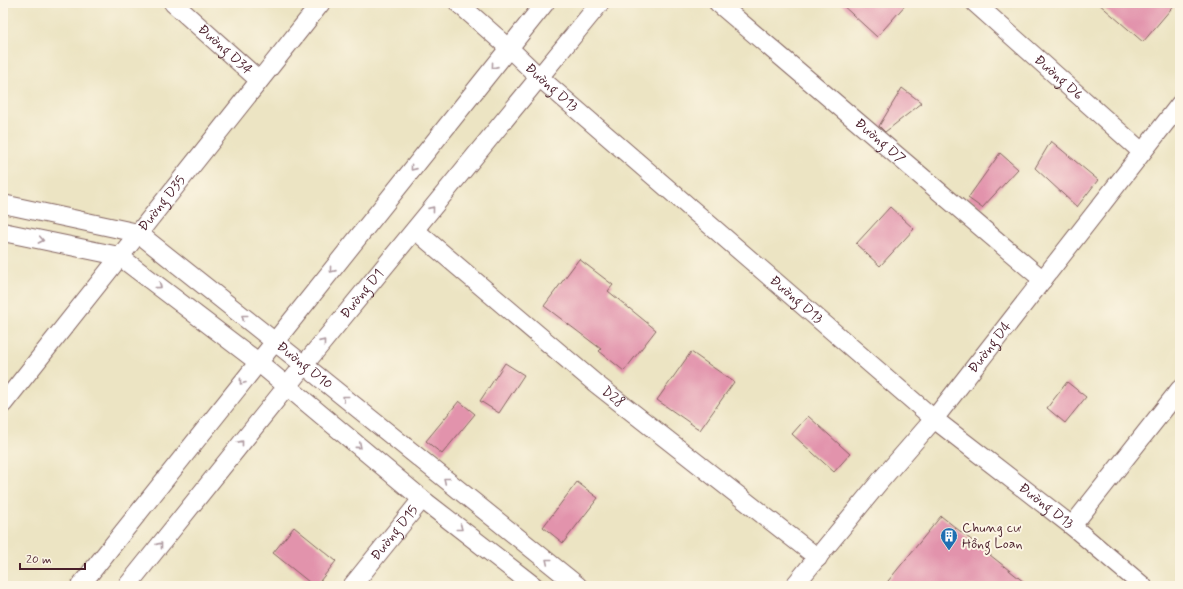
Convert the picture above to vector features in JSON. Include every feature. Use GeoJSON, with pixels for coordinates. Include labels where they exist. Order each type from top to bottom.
{"type":"FeatureCollection","features":[{"type":"Feature","properties":{"kind":"street","name":"Đường D34"},"geometry":{"type":"LineString","coordinates":[[173,3],[259,80]]}},
{"type":"Feature","properties":{"kind":"street","name":"Đường D35"},"geometry":{"type":"LineString","coordinates":[[3,404],[321,3]]}},
{"type":"Feature","properties":{"kind":"street","name":"Đường D13"},"geometry":{"type":"LineString","coordinates":[[458,3],[539,77],[934,419],[1072,526],[1143,586]]}},
{"type":"Feature","properties":{"kind":"street"},"geometry":{"type":"LineString","coordinates":[[80,586],[545,3]]}},
{"type":"Feature","properties":{"kind":"street","name":"Đường D1"},"geometry":{"type":"LineString","coordinates":[[127,586],[304,365],[600,3]]}},
{"type":"Feature","properties":{"kind":"street","name":"Đường D7"},"geometry":{"type":"LineString","coordinates":[[718,3],[1043,280]]}},
{"type":"Feature","properties":{"kind":"street","name":"Đường D6"},"geometry":{"type":"LineString","coordinates":[[975,3],[1142,152]]}},
{"type":"Feature","properties":{"kind":"street","name":"Đường D4"},"geometry":{"type":"LineString","coordinates":[[794,586],[881,480],[934,419],[1180,104]]}},
{"type":"Feature","properties":{"kind":"street","name":"Đường D10"},"geometry":{"type":"LineString","coordinates":[[3,204],[138,233],[275,341],[578,586]]}},
{"type":"Feature","properties":{"kind":"street","name":"D28"},"geometry":{"type":"LineString","coordinates":[[414,230],[595,383],[818,558]]}},
{"type":"Feature","properties":{"kind":"street","name":"Đường D10"},"geometry":{"type":"LineString","coordinates":[[3,232],[119,256],[258,362],[422,499],[534,586]]}},
{"type":"Feature","properties":{"kind":"street"},"geometry":{"type":"LineString","coordinates":[[1072,526],[1180,389]]}},
{"type":"Feature","properties":{"kind":"street","name":"Đường D15"},"geometry":{"type":"LineString","coordinates":[[352,586],[422,499]]}},
{"type":"Feature","properties":{"kind":"building"},"geometry":{"type":"Polygon","coordinates":[[[840,3],[907,3],[877,37],[840,3]]]}},
{"type":"Feature","properties":{"kind":"building"},"geometry":{"type":"Polygon","coordinates":[[[1098,3],[1176,3],[1143,42],[1098,3]]]}},
{"type":"Feature","properties":{"kind":"building"},"geometry":{"type":"Polygon","coordinates":[[[902,88],[922,103],[885,132],[879,126],[902,88]]]}},
{"type":"Feature","properties":{"kind":"building"},"geometry":{"type":"Polygon","coordinates":[[[1051,141],[1098,180],[1077,207],[1035,168],[1051,141]]]}},
{"type":"Feature","properties":{"kind":"building"},"geometry":{"type":"Polygon","coordinates":[[[1000,153],[1018,169],[982,208],[968,198],[1000,153]]]}},
{"type":"Feature","properties":{"kind":"building"},"geometry":{"type":"Polygon","coordinates":[[[890,207],[914,229],[880,266],[856,244],[890,207]]]}},
{"type":"Feature","properties":{"kind":"building"},"geometry":{"type":"Polygon","coordinates":[[[579,259],[613,285],[608,291],[656,330],[624,371],[599,351],[601,349],[544,306],[579,259]]]}},
{"type":"Feature","properties":{"kind":"building"},"geometry":{"type":"Polygon","coordinates":[[[691,352],[734,382],[700,430],[657,400],[691,352]]]}},
{"type":"Feature","properties":{"kind":"building"},"geometry":{"type":"Polygon","coordinates":[[[505,363],[524,375],[499,413],[480,401],[505,363]]]}},
{"type":"Feature","properties":{"kind":"building"},"geometry":{"type":"Polygon","coordinates":[[[1067,382],[1086,397],[1065,423],[1047,408],[1067,382]]]}},
{"type":"Feature","properties":{"kind":"building"},"geometry":{"type":"Polygon","coordinates":[[[459,401],[475,414],[442,454],[426,441],[459,401]]]}},
{"type":"Feature","properties":{"kind":"building"},"geometry":{"type":"Polygon","coordinates":[[[808,416],[850,454],[834,472],[792,434],[808,416]]]}},
{"type":"Feature","properties":{"kind":"building"},"geometry":{"type":"Polygon","coordinates":[[[577,482],[598,498],[563,543],[543,527],[577,482]]]}},
{"type":"Feature","properties":{"kind":"building","name":"Chung cư Hồng Loan"},"geometry":{"type":"Polygon","coordinates":[[[941,516],[1029,586],[884,586],[941,516]]]}},
{"type":"Feature","properties":{"kind":"building"},"geometry":{"type":"Polygon","coordinates":[[[294,527],[336,561],[316,586],[314,586],[273,553],[294,527]]]}},
{"type":"Feature","properties":{"kind":"place","name":"Chung cư Hồng Loan"},"geometry":{"type":"Point","coordinates":[949,551]}}]}
